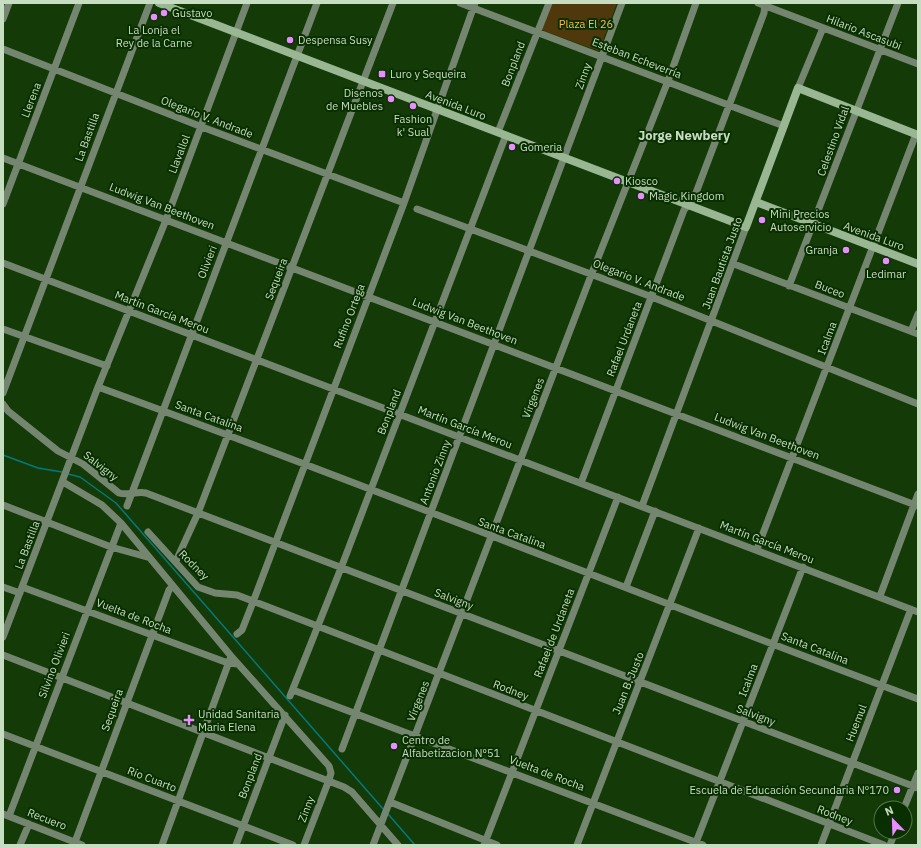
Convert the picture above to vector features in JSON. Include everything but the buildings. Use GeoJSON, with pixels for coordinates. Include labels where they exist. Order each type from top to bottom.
{"type":"FeatureCollection","features":[{"type":"Feature","properties":{"kind":"street"},"geometry":{"type":"LineString","coordinates":[[3,19],[9,3]]}},
{"type":"Feature","properties":{"kind":"street","name":"Llerena"},"geometry":{"type":"LineString","coordinates":[[3,204],[80,3]]}},
{"type":"Feature","properties":{"kind":"street","name":"La Bastilla"},"geometry":{"type":"LineString","coordinates":[[3,393],[150,3]]}},
{"type":"Feature","properties":{"kind":"street","name":"Avenida Luro"},"geometry":{"type":"LineString","coordinates":[[159,3],[629,181],[746,227]]}},
{"type":"Feature","properties":{"kind":"street","name":"Llavallol"},"geometry":{"type":"LineString","coordinates":[[130,312],[202,127],[247,3]]}},
{"type":"Feature","properties":{"kind":"street","name":"Olivieri"},"geometry":{"type":"LineString","coordinates":[[127,506],[317,3]]}},
{"type":"Feature","properties":{"kind":"street","name":"Sequeira"},"geometry":{"type":"LineString","coordinates":[[176,561],[198,513],[393,3]]}},
{"type":"Feature","properties":{"kind":"street","name":"Esteban Echeverría"},"geometry":{"type":"LineString","coordinates":[[460,3],[474,6],[537,32],[784,126]]}},
{"type":"Feature","properties":{"kind":"street","name":"Bonpland"},"geometry":{"type":"LineString","coordinates":[[292,693],[436,322],[470,229],[537,32],[549,3]]}},
{"type":"Feature","properties":{"kind":"street","name":"Zinny"},"geometry":{"type":"LineString","coordinates":[[566,157],[622,3]]}},
{"type":"Feature","properties":{"kind":"street","name":"Vírgenes"},"geometry":{"type":"LineString","coordinates":[[380,825],[440,675],[592,274],[668,81],[696,3]]}},
{"type":"Feature","properties":{"kind":"street","name":"Celestino Vidal"},"geometry":{"type":"LineString","coordinates":[[790,286],[898,3]]}},
{"type":"Feature","properties":{"kind":"street","name":"Hilario Ascasubi"},"geometry":{"type":"LineString","coordinates":[[763,4],[918,64]]}},
{"type":"Feature","properties":{"kind":"street","name":"Rafael Urdaneta"},"geometry":{"type":"LineString","coordinates":[[581,483],[684,210],[694,198],[764,13],[763,4]]}},
{"type":"Feature","properties":{"kind":"street","name":"Rufino Ortega"},"geometry":{"type":"LineString","coordinates":[[237,634],[242,630],[334,389],[404,203],[474,6]]}},
{"type":"Feature","properties":{"kind":"street","name":"Juan Bautista Justo"},"geometry":{"type":"LineString","coordinates":[[642,506],[713,321],[746,227],[798,88],[823,28]]}},
{"type":"Feature","properties":{"kind":"street","name":"Olegario V. Andrade"},"geometry":{"type":"LineString","coordinates":[[3,49],[326,175],[404,203]]}},
{"type":"Feature","properties":{"kind":"street"},"geometry":{"type":"LineString","coordinates":[[798,88],[917,135]]}},
{"type":"Feature","properties":{"kind":"street","name":"Icalma"},"geometry":{"type":"LineString","coordinates":[[757,549],[917,135]]}},
{"type":"Feature","properties":{"kind":"street","name":"Antonio Zinny"},"geometry":{"type":"LineString","coordinates":[[342,749],[566,157]]}},
{"type":"Feature","properties":{"kind":"street","name":"Ludwig Van Beethoven"},"geometry":{"type":"LineString","coordinates":[[3,158],[916,505]]}},
{"type":"Feature","properties":{"kind":"street","name":"Avenida Luro"},"geometry":{"type":"LineString","coordinates":[[756,202],[918,264]]}},
{"type":"Feature","properties":{"kind":"street","name":"Olegario V. Andrade"},"geometry":{"type":"LineString","coordinates":[[417,209],[530,250],[652,297],[918,404]]}},
{"type":"Feature","properties":{"kind":"street","name":"Martín García Merou"},"geometry":{"type":"LineString","coordinates":[[3,263],[757,549],[915,611]]}},
{"type":"Feature","properties":{"kind":"street","name":"Buceo"},"geometry":{"type":"LineString","coordinates":[[734,264],[914,333]]}},
{"type":"Feature","properties":{"kind":"street"},"geometry":{"type":"LineString","coordinates":[[71,457],[106,366],[130,312]]}},
{"type":"Feature","properties":{"kind":"street"},"geometry":{"type":"LineString","coordinates":[[914,333],[918,314]]}},
{"type":"Feature","properties":{"kind":"street"},"geometry":{"type":"LineString","coordinates":[[3,329],[106,366]]}},
{"type":"Feature","properties":{"kind":"street","name":"Santa Catalina"},"geometry":{"type":"LineString","coordinates":[[98,387],[228,434],[431,514],[590,573],[918,699]]}},
{"type":"Feature","properties":{"kind":"street","name":"Salvigny"},"geometry":{"type":"LineString","coordinates":[[3,404],[8,411],[58,451],[83,464],[119,493],[124,495],[139,491],[146,492],[640,683],[915,787]]}},
{"type":"Feature","properties":{"kind":"street","name":"La Bastilla"},"geometry":{"type":"LineString","coordinates":[[3,637],[48,522],[71,457]]}},
{"type":"Feature","properties":{"kind":"street"},"geometry":{"type":"LineString","coordinates":[[63,482],[102,505],[121,523],[147,557],[231,656],[329,766],[331,773],[329,780]]}},
{"type":"Feature","properties":{"kind":"street"},"geometry":{"type":"LineString","coordinates":[[880,596],[916,505],[918,494]]}},
{"type":"Feature","properties":{"kind":"street","name":"Rafael de Urdaneta"},"geometry":{"type":"LineString","coordinates":[[485,843],[618,497]]}},
{"type":"Feature","properties":{"kind":"street"},"geometry":{"type":"LineString","coordinates":[[3,505],[111,547],[147,557]]}},
{"type":"Feature","properties":{"kind":"street"},"geometry":{"type":"LineString","coordinates":[[626,587],[655,511]]}},
{"type":"Feature","properties":{"kind":"street","name":"Silvino Olivieri"},"geometry":{"type":"LineString","coordinates":[[6,815],[62,678],[121,523]]}},
{"type":"Feature","properties":{"kind":"street","name":"Juan B. Justo"},"geometry":{"type":"LineString","coordinates":[[576,845],[671,605],[699,528]]}},
{"type":"Feature","properties":{"kind":"street","name":"Rodney"},"geometry":{"type":"LineString","coordinates":[[148,532],[176,561],[198,587],[215,593],[237,595],[318,628],[884,845]]}},
{"type":"Feature","properties":{"kind":"street","name":"Icalma"},"geometry":{"type":"LineString","coordinates":[[698,844],[720,782],[803,567]]}},
{"type":"Feature","properties":{"kind":"street","name":"Sequeira"},"geometry":{"type":"LineString","coordinates":[[75,842],[169,590],[173,586]]}},
{"type":"Feature","properties":{"kind":"street","name":"Vuelta de Rocha"},"geometry":{"type":"LineString","coordinates":[[3,587],[21,590],[87,610],[228,663],[238,664]]}},
{"type":"Feature","properties":{"kind":"street","name":"Huemul"},"geometry":{"type":"LineString","coordinates":[[821,845],[882,685],[915,611]]}},
{"type":"Feature","properties":{"kind":"street"},"geometry":{"type":"LineString","coordinates":[[3,655],[344,786],[352,792],[398,845]]}},
{"type":"Feature","properties":{"kind":"street"},"geometry":{"type":"LineString","coordinates":[[162,845],[231,656]]}},
{"type":"Feature","properties":{"kind":"street","name":"Vuelta de Rocha"},"geometry":{"type":"LineString","coordinates":[[292,693],[356,712],[698,844]]}},
{"type":"Feature","properties":{"kind":"street","name":"Bonpland"},"geometry":{"type":"LineString","coordinates":[[236,845],[285,715]]}},
{"type":"Feature","properties":{"kind":"street","name":"Río Cuarto"},"geometry":{"type":"LineString","coordinates":[[3,734],[293,845]]}},
{"type":"Feature","properties":{"kind":"street"},"geometry":{"type":"LineString","coordinates":[[908,800],[915,787],[918,773]]}},
{"type":"Feature","properties":{"kind":"street","name":"Zinny"},"geometry":{"type":"LineString","coordinates":[[304,845],[329,780]]}},
{"type":"Feature","properties":{"kind":"street"},"geometry":{"type":"LineString","coordinates":[[390,802],[485,843],[497,845]]}},
{"type":"Feature","properties":{"kind":"street","name":"Recuero"},"geometry":{"type":"LineString","coordinates":[[6,815],[82,845]]}},
{"type":"Feature","properties":{"kind":"street"},"geometry":{"type":"LineString","coordinates":[[20,845],[29,824]]}},
{"type":"Feature","properties":{"kind":"street"},"geometry":{"type":"LineString","coordinates":[[374,845],[380,825]]}},
{"type":"Feature","properties":{"kind":"green space","name":"Plaza El 26"},"geometry":{"type":"Polygon","coordinates":[[[552,3],[617,3],[599,51],[541,30],[552,3]]]}},
{"type":"Feature","properties":{"kind":"waterway"},"geometry":{"type":"LineString","coordinates":[[3,455],[38,468],[62,472]]}},
{"type":"Feature","properties":{"kind":"waterway"},"geometry":{"type":"LineString","coordinates":[[68,474],[80,477],[116,503],[384,810]]}},
{"type":"Feature","properties":{"kind":"waterway"},"geometry":{"type":"LineString","coordinates":[[388,814],[415,845]]}},
{"type":"Feature","properties":{"kind":"place","name":"Gustavo"},"geometry":{"type":"Point","coordinates":[164,13]}},
{"type":"Feature","properties":{"kind":"place","name":"La Lonja el Rey de la Carne"},"geometry":{"type":"Point","coordinates":[154,17]}},
{"type":"Feature","properties":{"kind":"place","name":"Despensa Susy"},"geometry":{"type":"Point","coordinates":[290,40]}},
{"type":"Feature","properties":{"kind":"place","name":"Luro y Sequeira"},"geometry":{"type":"Point","coordinates":[382,74]}},
{"type":"Feature","properties":{"kind":"place","name":"Disenos de Muebles"},"geometry":{"type":"Point","coordinates":[391,99]}},
{"type":"Feature","properties":{"kind":"place","name":"Fashion k' Sual"},"geometry":{"type":"Point","coordinates":[413,106]}},
{"type":"Feature","properties":{"kind":"place","name":"Gomeria"},"geometry":{"type":"Point","coordinates":[512,147]}},
{"type":"Feature","properties":{"kind":"place","name":"Kiosco"},"geometry":{"type":"Point","coordinates":[617,181]}},
{"type":"Feature","properties":{"kind":"place","name":"Magic Kingdom"},"geometry":{"type":"Point","coordinates":[641,196]}},
{"type":"Feature","properties":{"kind":"place","name":"Mini Precios Autoservicio"},"geometry":{"type":"Point","coordinates":[762,220]}},
{"type":"Feature","properties":{"kind":"place","name":"Granja"},"geometry":{"type":"Point","coordinates":[846,250]}},
{"type":"Feature","properties":{"kind":"place","name":"Ledimar"},"geometry":{"type":"Point","coordinates":[886,261]}},
{"type":"Feature","properties":{"kind":"place","name":"Unidad Sanitaria Maria Elena"},"geometry":{"type":"Point","coordinates":[189,720]}},
{"type":"Feature","properties":{"kind":"place","name":"Centro de Alfabetizacion Nº51"},"geometry":{"type":"Point","coordinates":[394,746]}},
{"type":"Feature","properties":{"kind":"place","name":"Escuela de Educación Secundaria Nº170"},"geometry":{"type":"Point","coordinates":[897,790]}},
{"type":"Feature","properties":{"kind":"district","name":"Jorge Newbery"},"geometry":{"type":"Point","coordinates":[684,135]}}]}
